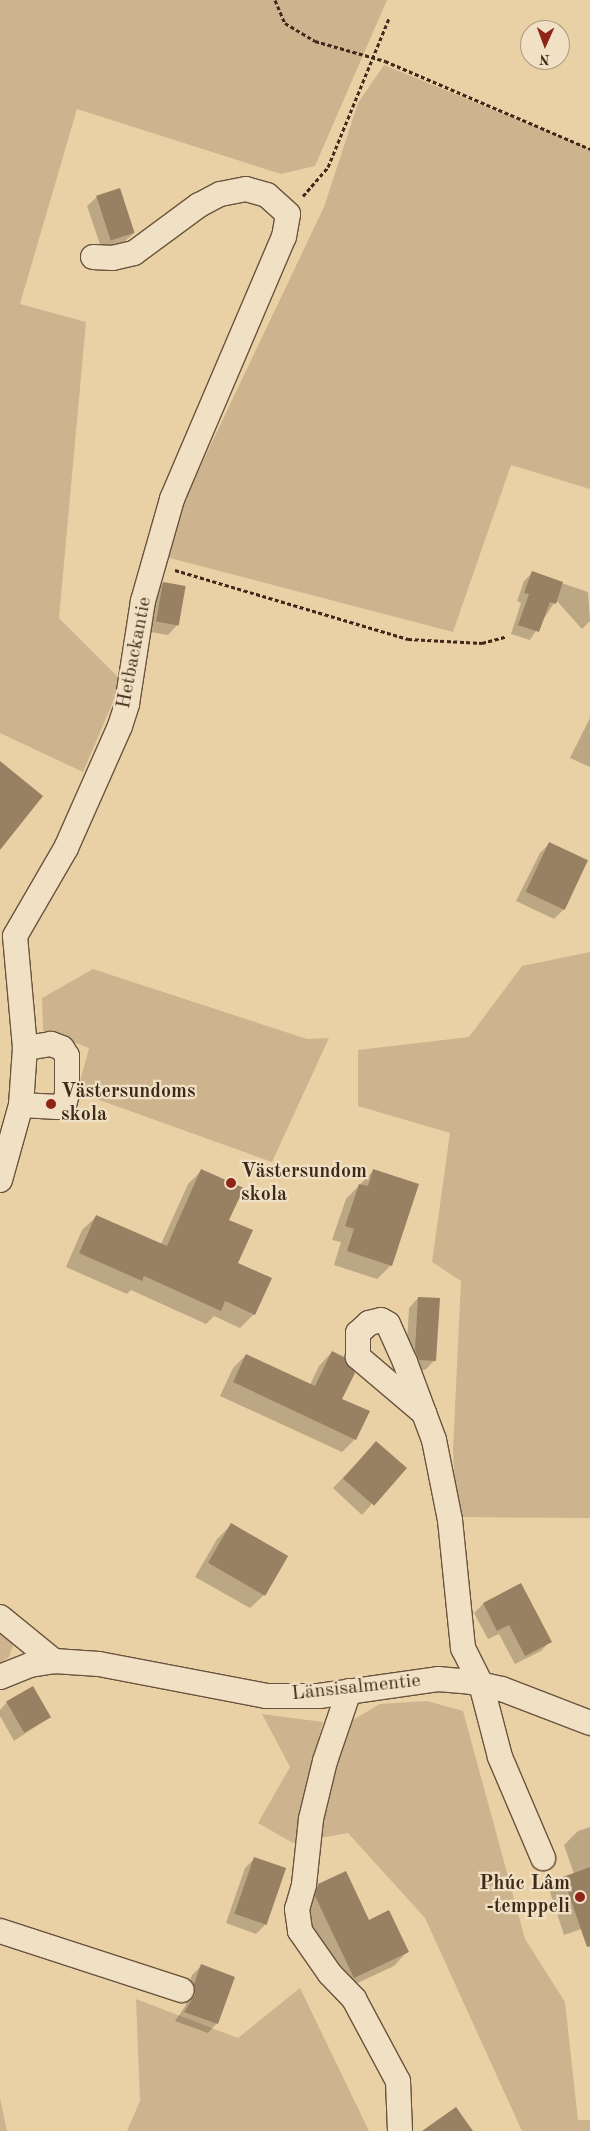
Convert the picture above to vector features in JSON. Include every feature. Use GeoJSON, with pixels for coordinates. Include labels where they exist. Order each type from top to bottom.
{"type":"FeatureCollection","features":[{"type":"Feature","properties":{"kind":"street"},"geometry":{"type":"LineString","coordinates":[[94,257],[113,258],[134,253],[199,205],[229,192],[246,189],[268,195],[288,214]]}},
{"type":"Feature","properties":{"kind":"street","name":"Hetbackantie"},"geometry":{"type":"LineString","coordinates":[[0,1180],[21,1105],[25,1048],[7,931],[66,848],[120,726],[127,704],[143,601],[172,499],[284,237],[288,214]]}},
{"type":"Feature","properties":{"kind":"street"},"geometry":{"type":"LineString","coordinates":[[21,1105],[58,1107],[64,1104],[67,1094],[67,1056],[62,1048],[51,1044],[25,1048]]}},
{"type":"Feature","properties":{"kind":"street"},"geometry":{"type":"LineString","coordinates":[[424,1413],[434,1440],[450,1520],[463,1648],[481,1684],[500,1757],[542,1858]]}},
{"type":"Feature","properties":{"kind":"street"},"geometry":{"type":"LineString","coordinates":[[0,1617],[54,1661]]}},
{"type":"Feature","properties":{"kind":"street","name":"Länsisalmentie"},"geometry":{"type":"LineString","coordinates":[[0,1678],[30,1665],[54,1661],[99,1664],[248,1694],[319,1696],[438,1679],[481,1684],[502,1689],[590,1723]]}},
{"type":"Feature","properties":{"kind":"street"},"geometry":{"type":"LineString","coordinates":[[349,1691],[325,1761],[311,1819],[304,1885],[297,1909],[300,1931],[330,1974],[354,1999],[398,2081],[400,2131]]}},
{"type":"Feature","properties":{"kind":"street"},"geometry":{"type":"LineString","coordinates":[[0,1931],[182,1990]]}},
{"type":"Feature","properties":{"kind":"path"},"geometry":{"type":"LineString","coordinates":[[275,0],[285,23],[315,41],[372,59],[385,61],[590,149]]}},
{"type":"Feature","properties":{"kind":"path"},"geometry":{"type":"LineString","coordinates":[[288,214],[328,167],[389,18]]}},
{"type":"Feature","properties":{"kind":"path"},"geometry":{"type":"LineString","coordinates":[[153,565],[198,574],[408,639],[482,643],[505,637]]}},
{"type":"Feature","properties":{"kind":"shaded area"},"geometry":{"type":"Polygon","coordinates":[[[0,0],[387,0],[315,166],[281,174],[77,109],[20,304],[86,322],[59,618],[122,681],[83,772],[0,733],[0,0]]]}},
{"type":"Feature","properties":{"kind":"shaded area"},"geometry":{"type":"Polygon","coordinates":[[[384,65],[590,149],[590,489],[511,465],[453,632],[166,557],[184,501],[324,207],[358,103],[384,65]]]}},
{"type":"Feature","properties":{"kind":"shaded area"},"geometry":{"type":"Polygon","coordinates":[[[590,952],[590,1518],[456,1517],[453,1450],[461,1281],[432,1262],[450,1133],[358,1106],[358,1050],[469,1037],[522,966],[590,952]]]}},
{"type":"Feature","properties":{"kind":"shaded area"},"geometry":{"type":"Polygon","coordinates":[[[93,969],[307,1039],[329,1038],[272,1162],[77,1092],[89,1048],[43,1031],[42,998],[93,969]]]}},
{"type":"Feature","properties":{"kind":"shaded area"},"geometry":{"type":"Polygon","coordinates":[[[0,1632],[14,1643],[9,1657],[0,1663],[0,1632]]]}},
{"type":"Feature","properties":{"kind":"shaded area"},"geometry":{"type":"Polygon","coordinates":[[[427,1701],[463,1711],[525,1939],[565,2002],[578,2120],[590,2120],[590,2131],[522,2131],[425,1918],[348,1833],[293,1843],[258,1823],[290,1767],[262,1714],[323,1722],[307,1786],[326,1789],[351,1721],[380,1704],[427,1701]]]}},
{"type":"Feature","properties":{"kind":"shaded area"},"geometry":{"type":"Polygon","coordinates":[[[300,1988],[369,2131],[127,2131],[140,2101],[136,1999],[238,2038],[300,1988]]]}},
{"type":"Feature","properties":{"kind":"shaded area"},"geometry":{"type":"Polygon","coordinates":[[[0,2098],[7,2131],[0,2131],[0,2098]]]}},
{"type":"Feature","properties":{"kind":"building"},"geometry":{"type":"Polygon","coordinates":[[[120,188],[135,233],[111,240],[96,196],[120,188]]]}},
{"type":"Feature","properties":{"kind":"building"},"geometry":{"type":"Polygon","coordinates":[[[532,571],[563,582],[556,604],[550,602],[539,632],[518,625],[529,594],[524,593],[532,571]]]}},
{"type":"Feature","properties":{"kind":"building"},"geometry":{"type":"Polygon","coordinates":[[[163,582],[186,586],[179,625],[156,621],[163,582]]]}},
{"type":"Feature","properties":{"kind":"building"},"geometry":{"type":"Polygon","coordinates":[[[0,761],[43,796],[0,850],[0,761]]]}},
{"type":"Feature","properties":{"kind":"building"},"geometry":{"type":"Polygon","coordinates":[[[549,842],[588,860],[565,910],[526,892],[549,842]]]}},
{"type":"Feature","properties":{"kind":"building"},"geometry":{"type":"Polygon","coordinates":[[[201,1169],[244,1188],[229,1220],[253,1230],[238,1263],[272,1278],[255,1315],[225,1301],[221,1311],[144,1276],[142,1281],[79,1253],[96,1215],[167,1246],[201,1169]]]}},
{"type":"Feature","properties":{"kind":"building"},"geometry":{"type":"Polygon","coordinates":[[[373,1169],[419,1184],[392,1266],[347,1251],[354,1229],[345,1226],[359,1184],[368,1186],[373,1169]]]}},
{"type":"Feature","properties":{"kind":"building"},"geometry":{"type":"Polygon","coordinates":[[[418,1297],[440,1298],[436,1361],[419,1360],[415,1350],[418,1297]]]}},
{"type":"Feature","properties":{"kind":"building"},"geometry":{"type":"Polygon","coordinates":[[[332,1351],[344,1357],[355,1373],[342,1399],[370,1411],[356,1440],[233,1382],[246,1354],[315,1386],[332,1351]]]}},
{"type":"Feature","properties":{"kind":"building"},"geometry":{"type":"Polygon","coordinates":[[[376,1441],[407,1468],[374,1506],[343,1479],[376,1441]]]}},
{"type":"Feature","properties":{"kind":"building"},"geometry":{"type":"Polygon","coordinates":[[[231,1523],[288,1556],[265,1596],[208,1563],[231,1523]]]}},
{"type":"Feature","properties":{"kind":"building"},"geometry":{"type":"Polygon","coordinates":[[[521,1583],[552,1642],[525,1656],[509,1625],[497,1631],[483,1603],[521,1583]]]}},
{"type":"Feature","properties":{"kind":"building"},"geometry":{"type":"Polygon","coordinates":[[[33,1686],[51,1717],[24,1733],[6,1702],[33,1686]]]}},
{"type":"Feature","properties":{"kind":"building"},"geometry":{"type":"Polygon","coordinates":[[[254,1857],[286,1868],[267,1925],[234,1914],[254,1857]]]}},
{"type":"Feature","properties":{"kind":"building","name":"Phúc Lâm -temppeli"},"geometry":{"type":"Polygon","coordinates":[[[590,1867],[590,1946],[587,1947],[563,1877],[590,1867]]]}},
{"type":"Feature","properties":{"kind":"building"},"geometry":{"type":"Polygon","coordinates":[[[346,1871],[369,1920],[389,1910],[409,1952],[354,1978],[315,1896],[318,1884],[346,1871]]]}},
{"type":"Feature","properties":{"kind":"building"},"geometry":{"type":"Polygon","coordinates":[[[201,1964],[235,1977],[218,2024],[184,2012],[195,1995],[194,1984],[201,1964]]]}},
{"type":"Feature","properties":{"kind":"building"},"geometry":{"type":"Polygon","coordinates":[[[456,2107],[473,2131],[422,2131],[456,2107]]]}},
{"type":"Feature","properties":{"kind":"place","name":"Västersundoms skola"},"geometry":{"type":"Point","coordinates":[51,1104]}},
{"type":"Feature","properties":{"kind":"place","name":"Västersundom skola"},"geometry":{"type":"Point","coordinates":[231,1183]}},
{"type":"Feature","properties":{"kind":"place","name":"Phúc Lâm -temppeli"},"geometry":{"type":"Point","coordinates":[580,1897]}}]}
